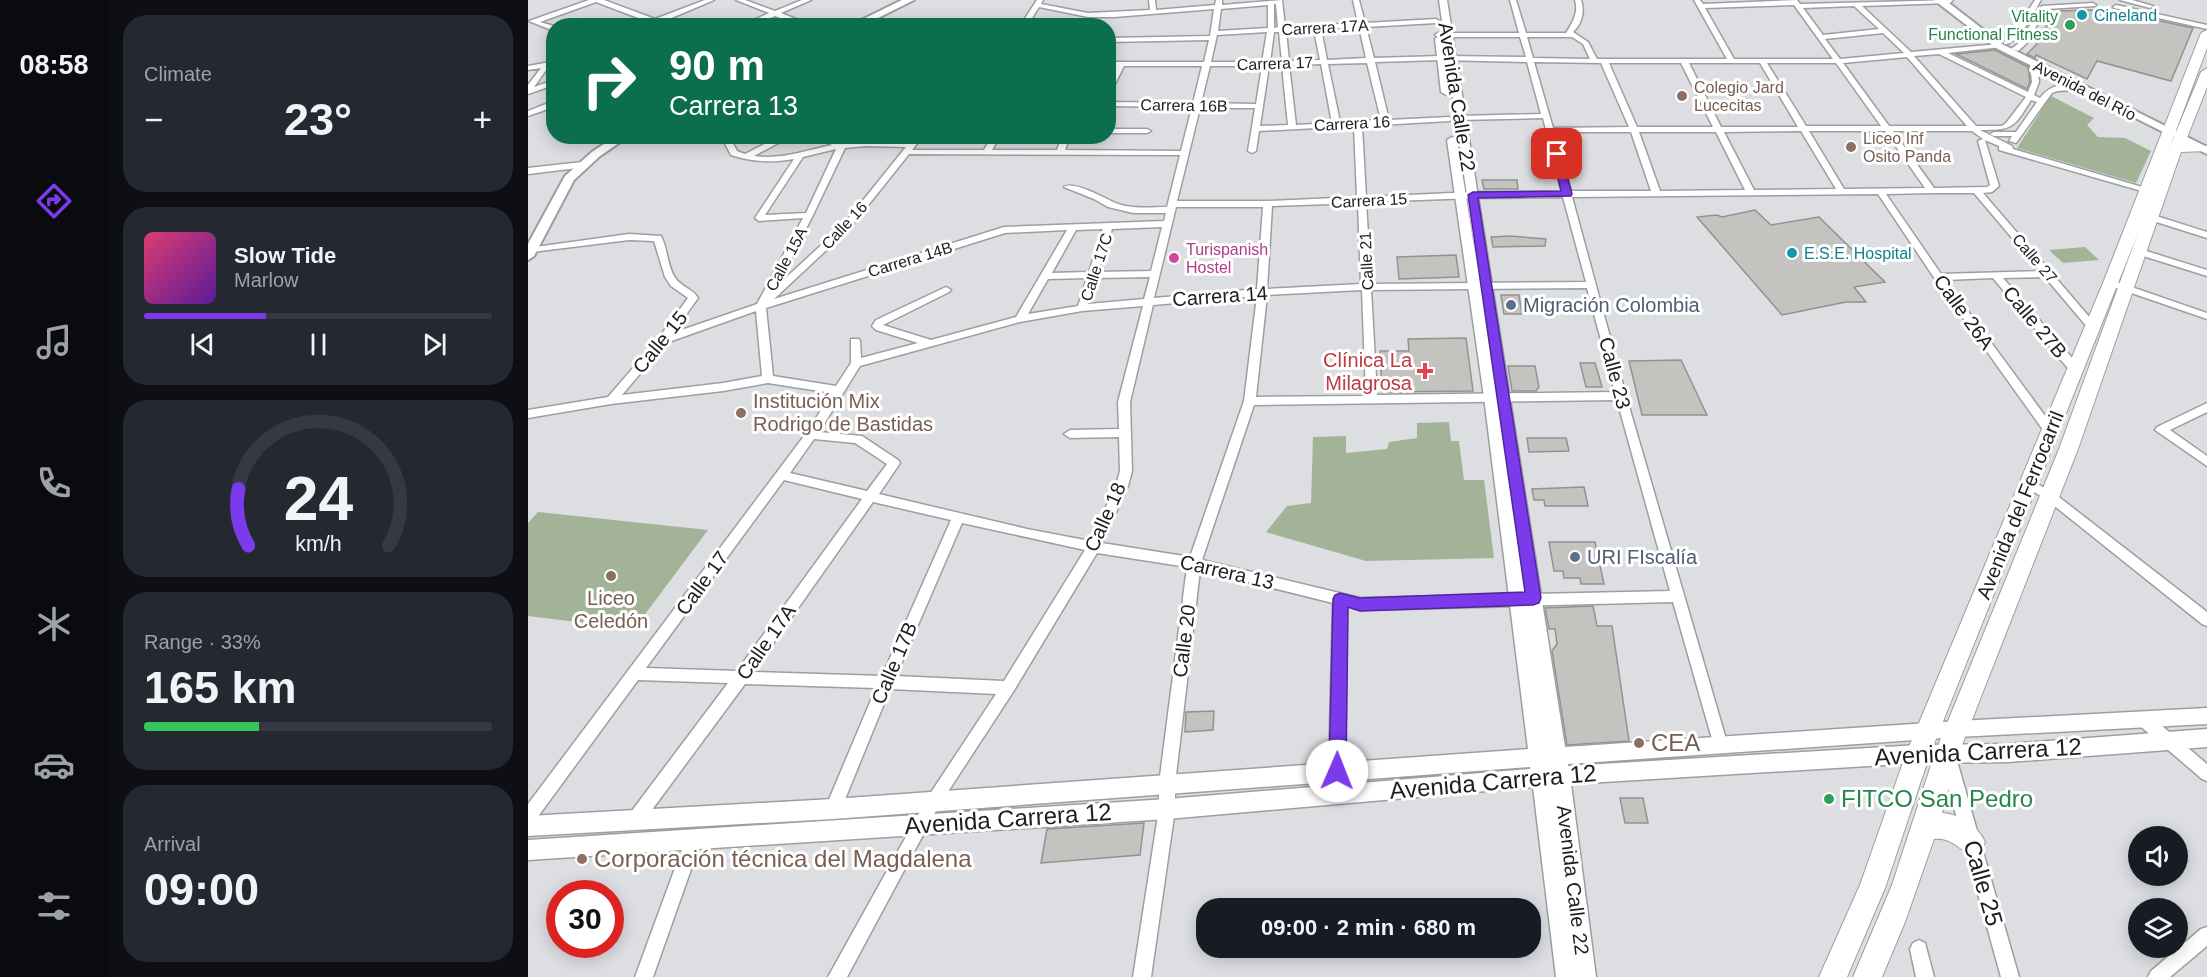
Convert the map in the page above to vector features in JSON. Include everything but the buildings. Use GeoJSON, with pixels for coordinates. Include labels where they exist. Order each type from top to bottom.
{"type":"FeatureCollection","features":[{"type":"Feature","properties":{"kind":"main road"},"geometry":{"type":"LineString","coordinates":[[870,18],[909,0]]}},
{"type":"Feature","properties":{"kind":"main road"},"geometry":{"type":"LineString","coordinates":[[881,18],[920,0]]}},
{"type":"Feature","properties":{"kind":"main road","name":"Avenida del Río"},"geometry":{"type":"LineString","coordinates":[[1945,1],[2034,65],[2175,136],[2205,148]]}},
{"type":"Feature","properties":{"kind":"main road","name":"Avenida del Ferrocarril"},"geometry":{"type":"LineString","coordinates":[[2175,136],[2207,33]]}},
{"type":"Feature","properties":{"kind":"main road","name":"Avenida del Río"},"geometry":{"type":"LineString","coordinates":[[2006,46],[2175,136]]}},
{"type":"Feature","properties":{"kind":"main road","name":"Avenida del Ferrocarril"},"geometry":{"type":"LineString","coordinates":[[1867,977],[1882,948],[1924,829],[1947,754],[2051,497],[2152,191],[2175,136],[2207,72]]}},
{"type":"Feature","properties":{"kind":"main road"},"geometry":{"type":"LineString","coordinates":[[2175,136],[2184,147],[2205,148]]}},
{"type":"Feature","properties":{"kind":"main road"},"geometry":{"type":"LineString","coordinates":[[528,232],[557,180],[567,167],[601,144]]}},
{"type":"Feature","properties":{"kind":"main road"},"geometry":{"type":"LineString","coordinates":[[530,253],[569,178],[582,165],[612,144]]}},
{"type":"Feature","properties":{"kind":"main road","name":"Avenida del Ferrocarril"},"geometry":{"type":"LineString","coordinates":[[1833,977],[1872,888],[1922,743],[2092,326],[2140,252],[2150,217],[2152,191]]}},
{"type":"Feature","properties":{"kind":"main road"},"geometry":{"type":"LineString","coordinates":[[1924,829],[1941,824],[1954,827],[1972,842]]}},
{"type":"Feature","properties":{"kind":"street"},"geometry":{"type":"LineString","coordinates":[[532,21],[596,0],[647,18]]}},
{"type":"Feature","properties":{"kind":"street"},"geometry":{"type":"LineString","coordinates":[[664,18],[711,0]]}},
{"type":"Feature","properties":{"kind":"street"},"geometry":{"type":"LineString","coordinates":[[739,0],[788,18]]}},
{"type":"Feature","properties":{"kind":"street"},"geometry":{"type":"LineString","coordinates":[[762,18],[808,0]]}},
{"type":"Feature","properties":{"kind":"street"},"geometry":{"type":"LineString","coordinates":[[1152,0],[1153,12]]}},
{"type":"Feature","properties":{"kind":"street"},"geometry":{"type":"LineString","coordinates":[[1356,0],[1385,121]]}},
{"type":"Feature","properties":{"kind":"street","name":"Avenida Calle 22"},"geometry":{"type":"LineString","coordinates":[[1434,0],[1447,59],[1549,767],[1584,977]]}},
{"type":"Feature","properties":{"kind":"street","name":"Avenida Calle 22"},"geometry":{"type":"LineString","coordinates":[[1442,31],[1443,0]]}},
{"type":"Feature","properties":{"kind":"street","name":"Calle 23"},"geometry":{"type":"LineString","coordinates":[[1513,0],[1551,132],[1621,396],[1721,746]]}},
{"type":"Feature","properties":{"kind":"street"},"geometry":{"type":"LineString","coordinates":[[1578,0],[1581,9],[1570,34],[1586,43],[1594,61]]}},
{"type":"Feature","properties":{"kind":"street"},"geometry":{"type":"LineString","coordinates":[[2006,46],[2014,38],[2038,0]]}},
{"type":"Feature","properties":{"kind":"street"},"geometry":{"type":"LineString","coordinates":[[2083,0],[2099,7]]}},
{"type":"Feature","properties":{"kind":"street"},"geometry":{"type":"LineString","coordinates":[[2123,0],[2207,19]]}},
{"type":"Feature","properties":{"kind":"street"},"geometry":{"type":"LineString","coordinates":[[1252,151],[1271,29],[1270,1]]}},
{"type":"Feature","properties":{"kind":"street"},"geometry":{"type":"LineString","coordinates":[[1028,18],[1039,2],[1088,15],[1114,15],[1219,3],[1279,1],[1292,126]]}},
{"type":"Feature","properties":{"kind":"street"},"geometry":{"type":"LineString","coordinates":[[1732,62],[1699,3],[1857,4],[1945,1]]}},
{"type":"Feature","properties":{"kind":"street","name":"Calle 18"},"geometry":{"type":"LineString","coordinates":[[837,977],[933,802],[1008,688],[1094,547],[1122,486],[1127,455],[1124,402],[1205,64],[1214,35],[1219,3]]}},
{"type":"Feature","properties":{"kind":"street"},"geometry":{"type":"LineString","coordinates":[[1797,3],[1932,191]]}},
{"type":"Feature","properties":{"kind":"street"},"geometry":{"type":"LineString","coordinates":[[1857,4],[1908,53],[1975,133],[1995,186],[1989,190],[1977,191]]}},
{"type":"Feature","properties":{"kind":"street"},"geometry":{"type":"LineString","coordinates":[[2006,46],[2022,44],[2044,7],[2099,7],[2116,4],[2207,27]]}},
{"type":"Feature","properties":{"kind":"street","name":"Carrera 17A"},"geometry":{"type":"LineString","coordinates":[[1116,40],[1362,25],[1442,31],[1570,34]]}},
{"type":"Feature","properties":{"kind":"street"},"geometry":{"type":"LineString","coordinates":[[1317,27],[1336,124]]}},
{"type":"Feature","properties":{"kind":"street"},"geometry":{"type":"LineString","coordinates":[[1820,37],[1885,31]]}},
{"type":"Feature","properties":{"kind":"street","name":"Carrera 17"},"geometry":{"type":"LineString","coordinates":[[1116,64],[1264,64],[1447,59],[1837,61],[2006,46]]}},
{"type":"Feature","properties":{"kind":"street"},"geometry":{"type":"LineString","coordinates":[[1938,51],[2040,101]]}},
{"type":"Feature","properties":{"kind":"street"},"geometry":{"type":"LineString","coordinates":[[1604,61],[1635,132],[1656,194]]}},
{"type":"Feature","properties":{"kind":"street"},"geometry":{"type":"LineString","coordinates":[[1684,61],[1751,193]]}},
{"type":"Feature","properties":{"kind":"street"},"geometry":{"type":"LineString","coordinates":[[1762,62],[1807,131],[1842,192]]}},
{"type":"Feature","properties":{"kind":"street"},"geometry":{"type":"LineString","coordinates":[[1116,74],[1121,64]]}},
{"type":"Feature","properties":{"kind":"street"},"geometry":{"type":"LineString","coordinates":[[528,68],[546,65]]}},
{"type":"Feature","properties":{"kind":"street"},"geometry":{"type":"LineString","coordinates":[[1975,133],[2009,125],[2036,85],[2037,74],[2034,65]]}},
{"type":"Feature","properties":{"kind":"street"},"geometry":{"type":"LineString","coordinates":[[528,91],[546,69]]}},
{"type":"Feature","properties":{"kind":"street"},"geometry":{"type":"LineString","coordinates":[[528,91],[546,85]]}},
{"type":"Feature","properties":{"kind":"street"},"geometry":{"type":"LineString","coordinates":[[2008,149],[2040,101],[2051,90],[2081,88]]}},
{"type":"Feature","properties":{"kind":"street","name":"Carrera 16B"},"geometry":{"type":"LineString","coordinates":[[1116,104],[1259,106]]}},
{"type":"Feature","properties":{"kind":"street"},"geometry":{"type":"LineString","coordinates":[[528,114],[546,107]]}},
{"type":"Feature","properties":{"kind":"street","name":"Carrera 16"},"geometry":{"type":"LineString","coordinates":[[1256,129],[1385,121],[1545,116]]}},
{"type":"Feature","properties":{"kind":"street","name":"Calle 21"},"geometry":{"type":"LineString","coordinates":[[1358,123],[1372,399]]}},
{"type":"Feature","properties":{"kind":"street"},"geometry":{"type":"LineString","coordinates":[[1116,131],[1147,131]]}},
{"type":"Feature","properties":{"kind":"street"},"geometry":{"type":"LineString","coordinates":[[1551,132],[1890,131],[2018,134]]}},
{"type":"Feature","properties":{"kind":"street"},"geometry":{"type":"LineString","coordinates":[[1975,133],[2008,149],[2152,191]]}},
{"type":"Feature","properties":{"kind":"street"},"geometry":{"type":"LineString","coordinates":[[729,144],[734,153],[754,159],[799,157],[842,146],[987,151],[1184,153]]}},
{"type":"Feature","properties":{"kind":"street"},"geometry":{"type":"LineString","coordinates":[[745,158],[772,144]]}},
{"type":"Feature","properties":{"kind":"street"},"geometry":{"type":"LineString","coordinates":[[837,144],[842,146]]}},
{"type":"Feature","properties":{"kind":"street","name":"Calle 16"},"geometry":{"type":"LineString","coordinates":[[761,306],[847,226],[912,144]]}},
{"type":"Feature","properties":{"kind":"street"},"geometry":{"type":"LineString","coordinates":[[987,151],[991,144]]}},
{"type":"Feature","properties":{"kind":"street"},"geometry":{"type":"LineString","coordinates":[[1060,152],[1063,144]]}},
{"type":"Feature","properties":{"kind":"street","name":"Calle 15A"},"geometry":{"type":"LineString","coordinates":[[768,380],[761,306],[842,146]]}},
{"type":"Feature","properties":{"kind":"street"},"geometry":{"type":"LineString","coordinates":[[799,157],[759,218],[809,215]]}},
{"type":"Feature","properties":{"kind":"street"},"geometry":{"type":"LineString","coordinates":[[528,171],[582,165]]}},
{"type":"Feature","properties":{"kind":"street","name":"Carrera 15"},"geometry":{"type":"LineString","coordinates":[[1068,187],[1097,197],[1111,205],[1133,210],[1467,195],[1977,191]]}},
{"type":"Feature","properties":{"kind":"street","name":"Calle 27"},"geometry":{"type":"LineString","coordinates":[[1977,191],[2092,326]]}},
{"type":"Feature","properties":{"kind":"street","name":"Calle 26A"},"geometry":{"type":"LineString","coordinates":[[1881,192],[1938,277],[2050,431]]}},
{"type":"Feature","properties":{"kind":"street","name":"Calle 20"},"geometry":{"type":"LineString","coordinates":[[1142,977],[1167,809],[1167,784],[1194,563],[1250,401],[1262,292],[1268,204]]}},
{"type":"Feature","properties":{"kind":"street"},"geometry":{"type":"LineString","coordinates":[[2150,217],[2207,235]]}},
{"type":"Feature","properties":{"kind":"street","name":"Carrera 14B"},"geometry":{"type":"LineString","coordinates":[[662,341],[761,306],[1004,230],[1166,224]]}},
{"type":"Feature","properties":{"kind":"street","name":"Calle 17C"},"geometry":{"type":"LineString","coordinates":[[1082,308],[1109,225]]}},
{"type":"Feature","properties":{"kind":"street"},"geometry":{"type":"LineString","coordinates":[[1020,319],[1074,226]]}},
{"type":"Feature","properties":{"kind":"street","name":"Calle 15"},"geometry":{"type":"LineString","coordinates":[[530,253],[629,237],[658,238],[671,281],[678,288],[691,294],[693,298],[662,341],[611,400]]}},
{"type":"Feature","properties":{"kind":"street"},"geometry":{"type":"LineString","coordinates":[[2140,252],[2207,273]]}},
{"type":"Feature","properties":{"kind":"street"},"geometry":{"type":"LineString","coordinates":[[1045,276],[1156,274]]}},
{"type":"Feature","properties":{"kind":"street"},"geometry":{"type":"LineString","coordinates":[[1938,277],[2049,274]]}},
{"type":"Feature","properties":{"kind":"street","name":"Calle 27B"},"geometry":{"type":"LineString","coordinates":[[1996,276],[2075,369]]}},
{"type":"Feature","properties":{"kind":"street","name":"Carrera 14"},"geometry":{"type":"LineString","coordinates":[[856,363],[1020,319],[1082,308],[1148,301],[1367,287],[1592,285]]}},
{"type":"Feature","properties":{"kind":"street"},"geometry":{"type":"LineString","coordinates":[[2119,286],[2207,316]]}},
{"type":"Feature","properties":{"kind":"street"},"geometry":{"type":"LineString","coordinates":[[928,342],[877,326],[880,322],[946,290]]}},
{"type":"Feature","properties":{"kind":"street"},"geometry":{"type":"LineString","coordinates":[[855,340],[856,363]]}},
{"type":"Feature","properties":{"kind":"street","name":"Calle 17"},"geometry":{"type":"LineString","coordinates":[[528,817],[811,435],[856,363]]}},
{"type":"Feature","properties":{"kind":"street"},"geometry":{"type":"LineString","coordinates":[[528,414],[611,400],[768,380],[838,390]]}},
{"type":"Feature","properties":{"kind":"street"},"geometry":{"type":"LineString","coordinates":[[1250,401],[1621,396]]}},
{"type":"Feature","properties":{"kind":"street"},"geometry":{"type":"LineString","coordinates":[[2207,407],[2161,430],[2207,462]]}},
{"type":"Feature","properties":{"kind":"street"},"geometry":{"type":"LineString","coordinates":[[1070,434],[1125,433]]}},
{"type":"Feature","properties":{"kind":"street","name":"Calle 17A"},"geometry":{"type":"LineString","coordinates":[[634,821],[742,676],[894,461],[858,439],[811,435]]}},
{"type":"Feature","properties":{"kind":"street","name":"Carrera 13"},"geometry":{"type":"LineString","coordinates":[[781,475],[958,518],[1094,547],[1194,563],[1360,604],[1526,598],[1679,596]]}},
{"type":"Feature","properties":{"kind":"street"},"geometry":{"type":"LineString","coordinates":[[2029,483],[2051,497],[2207,620]]}},
{"type":"Feature","properties":{"kind":"street","name":"Calle 17B"},"geometry":{"type":"LineString","coordinates":[[833,809],[958,518]]}},
{"type":"Feature","properties":{"kind":"street"},"geometry":{"type":"LineString","coordinates":[[1337,771],[1340,599]]}},
{"type":"Feature","properties":{"kind":"street"},"geometry":{"type":"LineString","coordinates":[[634,674],[742,676],[1008,688]]}},
{"type":"Feature","properties":{"kind":"street","name":"Avenida Carrera 12"},"geometry":{"type":"LineString","coordinates":[[528,825],[833,809],[1337,771],[1549,767],[1922,743],[1959,729],[2207,716]]}},
{"type":"Feature","properties":{"kind":"street"},"geometry":{"type":"LineString","coordinates":[[2144,720],[2207,774]]}},
{"type":"Feature","properties":{"kind":"street","name":"Avenida Carrera 12"},"geometry":{"type":"LineString","coordinates":[[528,850],[1167,809],[1721,746],[1922,743],[1947,754],[2008,753],[2207,738]]}},
{"type":"Feature","properties":{"kind":"street","name":"Calle 25"},"geometry":{"type":"LineString","coordinates":[[1947,754],[2010,977]]}},
{"type":"Feature","properties":{"kind":"street","name":"Avenida Calle 22"},"geometry":{"type":"LineString","coordinates":[[1549,767],[1567,977]]}},
{"type":"Feature","properties":{"kind":"street"},"geometry":{"type":"LineString","coordinates":[[644,977],[693,841]]}},
{"type":"Feature","properties":{"kind":"street"},"geometry":{"type":"LineString","coordinates":[[2157,977],[2207,935]]}},
{"type":"Feature","properties":{"kind":"street"},"geometry":{"type":"LineString","coordinates":[[1919,948],[1925,977]]}},
{"type":"Feature","properties":{"kind":"green space"},"geometry":{"type":"Polygon","coordinates":[[[2051,96],[2094,118],[2087,125],[2098,137],[2125,138],[2151,151],[2136,183],[2017,148],[2051,96]]]}},
{"type":"Feature","properties":{"kind":"green space"},"geometry":{"type":"Polygon","coordinates":[[[2085,247],[2099,260],[2063,263],[2049,250],[2085,247]]]}},
{"type":"Feature","properties":{"kind":"green space"},"geometry":{"type":"Polygon","coordinates":[[[1449,422],[1451,441],[1459,441],[1464,480],[1484,480],[1494,558],[1366,561],[1266,532],[1287,506],[1311,503],[1313,437],[1346,436],[1346,453],[1387,449],[1389,442],[1417,438],[1417,423],[1449,422]]]}},
{"type":"Feature","properties":{"kind":"green space"},"geometry":{"type":"Polygon","coordinates":[[[538,512],[708,530],[634,629],[528,616],[528,523],[538,512]]]}},
{"type":"Feature","properties":{"kind":"place","name":"Cineland"},"geometry":{"type":"Point","coordinates":[2082,15]}},
{"type":"Feature","properties":{"kind":"place","name":"Vitality Functional Fitness"},"geometry":{"type":"Point","coordinates":[2070,25]}},
{"type":"Feature","properties":{"kind":"place","name":"Colegio Jard Lucecitas"},"geometry":{"type":"Point","coordinates":[1682,96]}},
{"type":"Feature","properties":{"kind":"place","name":"Liceo Inf Osito Panda"},"geometry":{"type":"Point","coordinates":[1851,147]}},
{"type":"Feature","properties":{"kind":"place","name":"E.S.E. Hospital"},"geometry":{"type":"Point","coordinates":[1792,253]}},
{"type":"Feature","properties":{"kind":"place","name":"Turispanish Hostel"},"geometry":{"type":"Point","coordinates":[1174,258]}},
{"type":"Feature","properties":{"kind":"place","name":"Migración Colombia"},"geometry":{"type":"Point","coordinates":[1511,305]}},
{"type":"Feature","properties":{"kind":"place","name":"Clínica La Milagrosa"},"geometry":{"type":"Point","coordinates":[1425,371]}},
{"type":"Feature","properties":{"kind":"place","name":"Institución Mix Rodrigo de Bastidas"},"geometry":{"type":"Point","coordinates":[741,413]}},
{"type":"Feature","properties":{"kind":"place","name":"URI FIscalía"},"geometry":{"type":"Point","coordinates":[1575,557]}},
{"type":"Feature","properties":{"kind":"place","name":"Liceo Celedón"},"geometry":{"type":"Point","coordinates":[611,576]}},
{"type":"Feature","properties":{"kind":"place","name":"CEA"},"geometry":{"type":"Point","coordinates":[1639,743]}},
{"type":"Feature","properties":{"kind":"place","name":"FITCO San Pedro"},"geometry":{"type":"Point","coordinates":[1829,799]}},
{"type":"Feature","properties":{"kind":"place","name":"Corporación técnica del Magdalena"},"geometry":{"type":"Point","coordinates":[582,859]}},
{"type":"Feature","properties":{"kind":"route"},"geometry":{"type":"LineString","coordinates":[[1337,771],[1340,599],[1360,604],[1533,598],[1473,195],[1567,194],[1557,154]]}}]}
